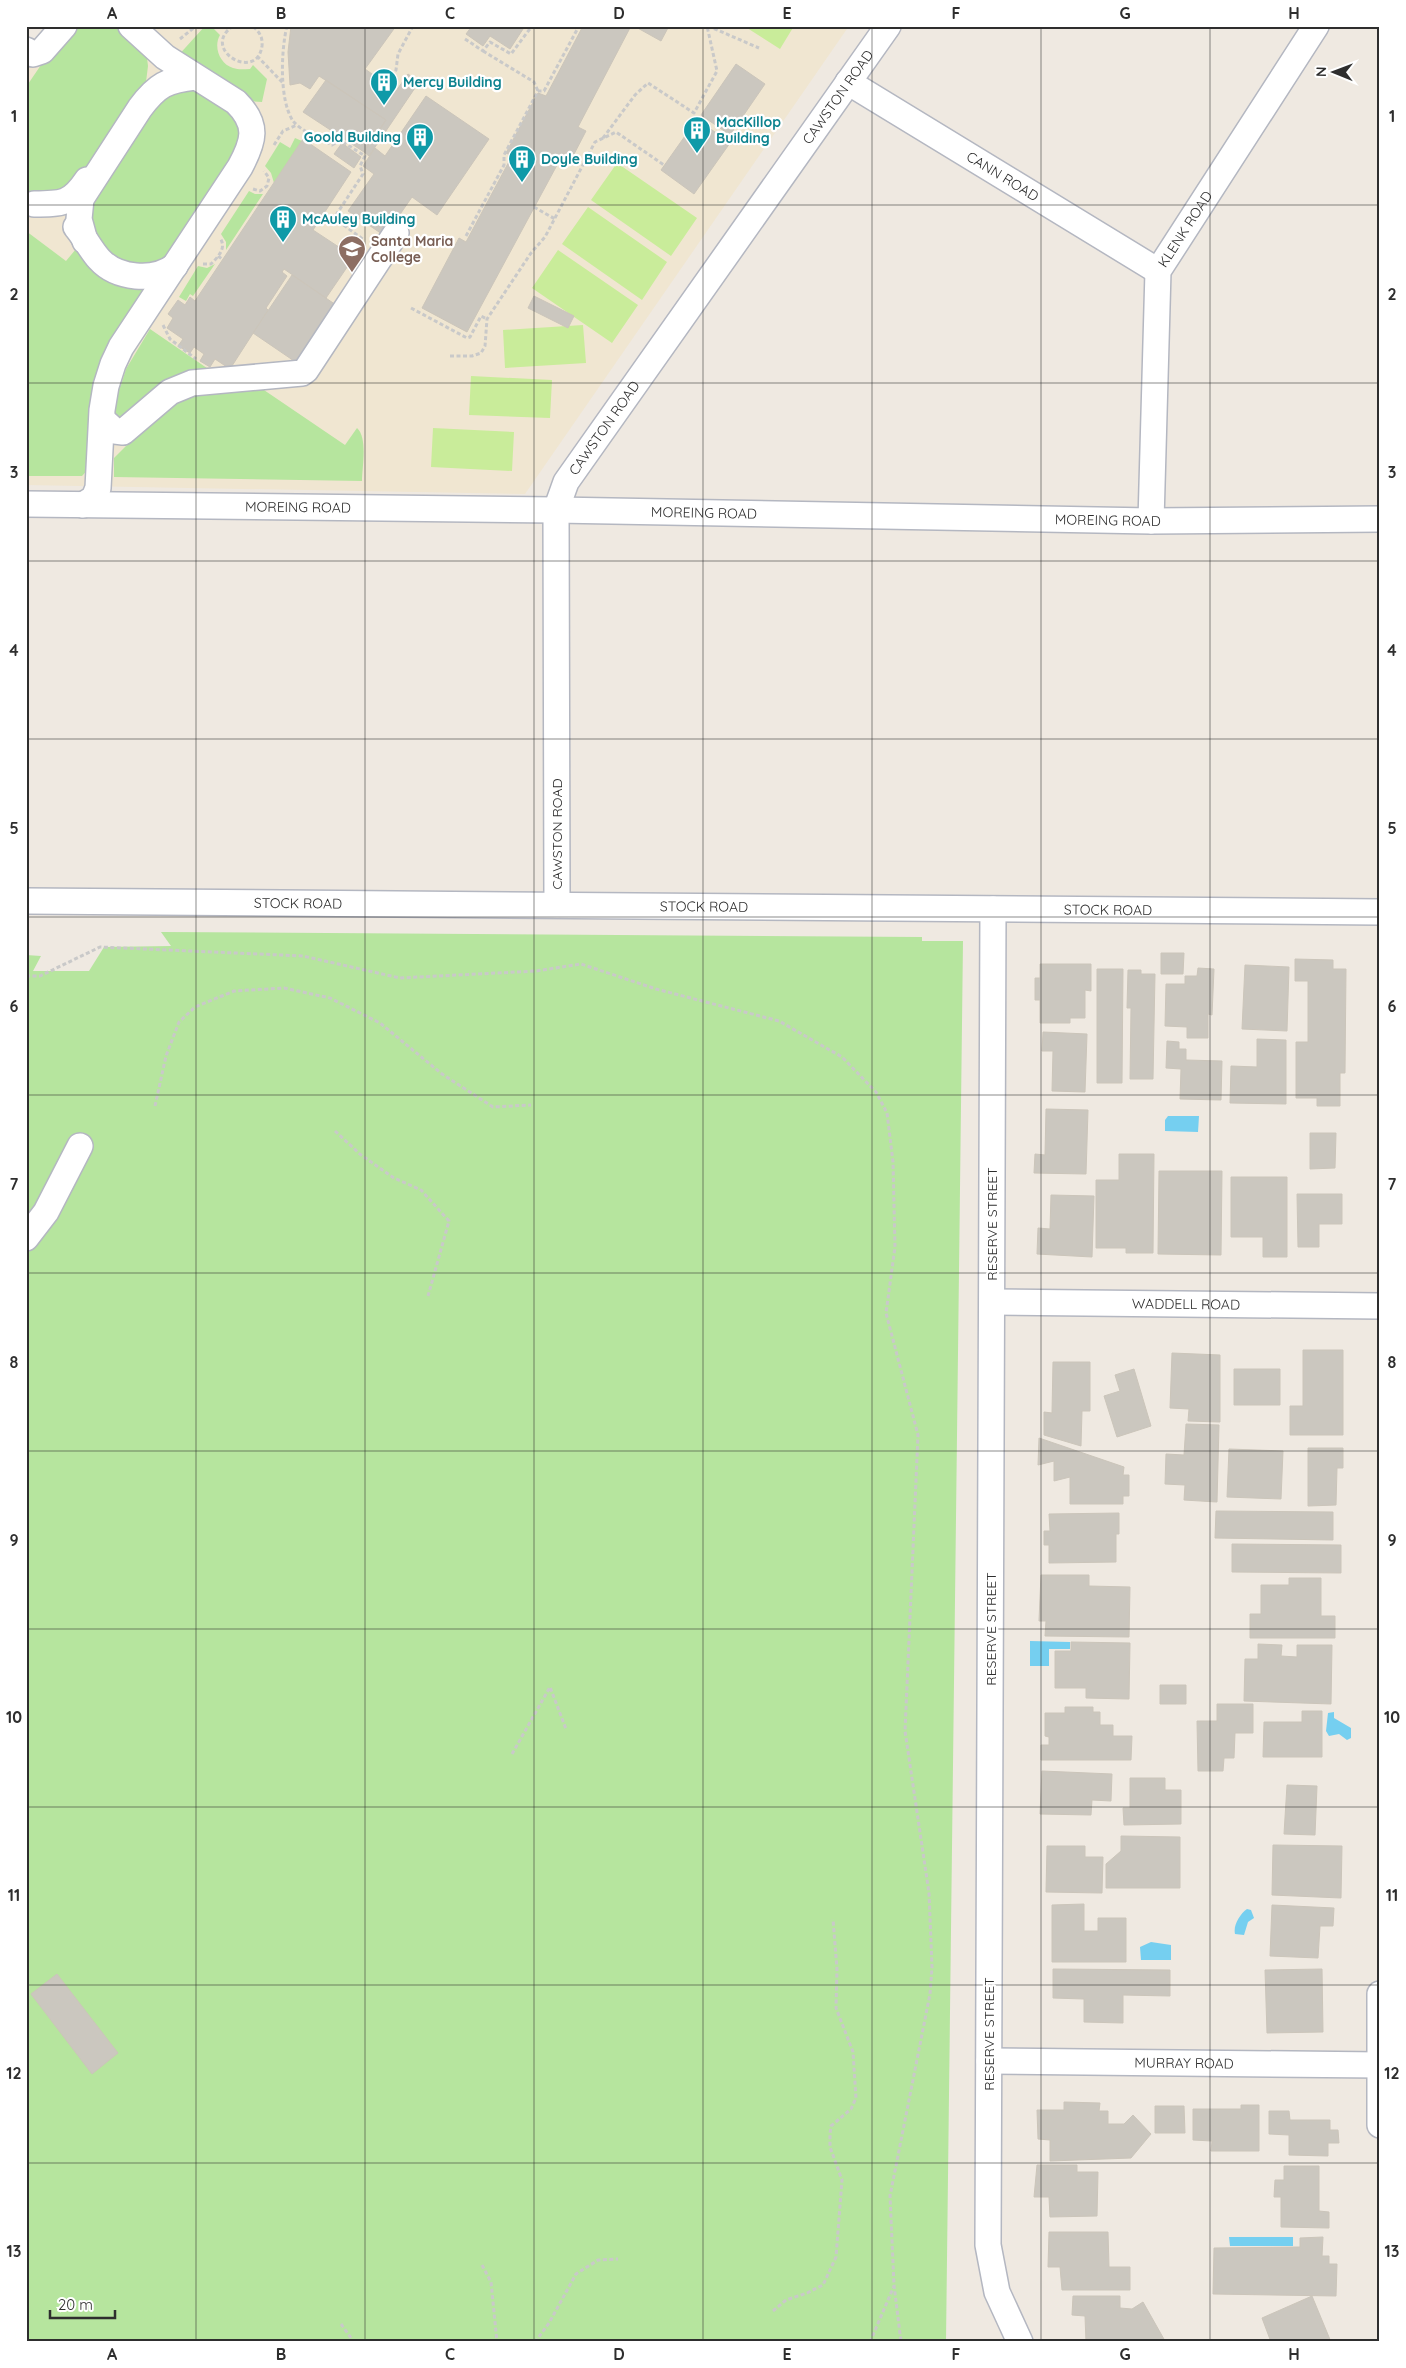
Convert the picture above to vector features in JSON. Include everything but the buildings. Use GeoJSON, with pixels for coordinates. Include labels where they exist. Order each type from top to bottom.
{"type":"FeatureCollection","features":[{"type":"Feature","properties":{"kind":"street"},"geometry":{"type":"LineString","coordinates":[[26,50],[34,54],[42,51],[64,26]]}},
{"type":"Feature","properties":{"kind":"street"},"geometry":{"type":"LineString","coordinates":[[131,26],[157,51],[229,97],[245,111],[261,148],[206,248],[156,310],[153,318]]}},
{"type":"Feature","properties":{"kind":"street","name":"CAWSTON ROAD"},"geometry":{"type":"LineString","coordinates":[[557,905],[556,510],[566,482],[888,26]]}},
{"type":"Feature","properties":{"kind":"street","name":"KLENK ROAD"},"geometry":{"type":"LineString","coordinates":[[1151,522],[1158,270],[1316,26]]}},
{"type":"Feature","properties":{"kind":"street"},"geometry":{"type":"LineString","coordinates":[[30,202],[63,202],[78,193],[156,75],[157,51]]}},
{"type":"Feature","properties":{"kind":"street"},"geometry":{"type":"LineString","coordinates":[[85,241],[79,219],[81,199],[140,108],[160,86],[180,78],[195,77]]}},
{"type":"Feature","properties":{"kind":"street","name":"CANN ROAD"},"geometry":{"type":"LineString","coordinates":[[848,82],[1158,270]]}},
{"type":"Feature","properties":{"kind":"street"},"geometry":{"type":"LineString","coordinates":[[30,202],[61,214],[78,229],[100,260],[124,273],[156,275],[165,273],[206,248]]}},
{"type":"Feature","properties":{"kind":"street"},"geometry":{"type":"LineString","coordinates":[[109,458],[120,445],[172,400],[189,391],[306,370],[390,243]]}},
{"type":"Feature","properties":{"kind":"street"},"geometry":{"type":"LineString","coordinates":[[83,505],[94,498],[98,488],[106,386],[113,364],[121,347],[153,318],[175,266]]}},
{"type":"Feature","properties":{"kind":"street"},"geometry":{"type":"LineString","coordinates":[[104,416],[115,431],[123,432],[159,400],[181,387],[213,379],[248,379]]}},
{"type":"Feature","properties":{"kind":"street"},"geometry":{"type":"LineString","coordinates":[[104,416],[110,440],[107,476],[110,489],[116,499],[125,506]]}},
{"type":"Feature","properties":{"kind":"street","name":"MOREING ROAD"},"geometry":{"type":"LineString","coordinates":[[26,504],[556,510],[1151,522],[1380,519]]}},
{"type":"Feature","properties":{"kind":"street","name":"STOCK ROAD"},"geometry":{"type":"LineString","coordinates":[[26,901],[1380,912]]}},
{"type":"Feature","properties":{"kind":"street","name":"RESERVE STREET"},"geometry":{"type":"LineString","coordinates":[[993,910],[988,2245],[996,2292],[1020,2342]]}},
{"type":"Feature","properties":{"kind":"street"},"geometry":{"type":"LineString","coordinates":[[26,1238],[46,1212],[80,1146]]}},
{"type":"Feature","properties":{"kind":"street","name":"WADDELL ROAD"},"geometry":{"type":"LineString","coordinates":[[992,1302],[1380,1306]]}},
{"type":"Feature","properties":{"kind":"street"},"geometry":{"type":"LineString","coordinates":[[1380,1994],[1380,2125]]}},
{"type":"Feature","properties":{"kind":"street","name":"MURRAY ROAD"},"geometry":{"type":"LineString","coordinates":[[989,2061],[1380,2065]]}},
{"type":"Feature","properties":{"kind":"path"},"geometry":{"type":"LineString","coordinates":[[230,27],[226,33],[224,45],[229,56],[234,60],[246,62],[257,56],[261,51],[262,38],[252,26]]}},
{"type":"Feature","properties":{"kind":"path"},"geometry":{"type":"LineString","coordinates":[[287,26],[283,55],[283,83],[288,110],[297,125],[332,145],[340,140],[365,156],[360,166],[362,174],[334,218],[390,243]]}},
{"type":"Feature","properties":{"kind":"path"},"geometry":{"type":"LineString","coordinates":[[388,82],[396,70],[398,54],[414,26]]}},
{"type":"Feature","properties":{"kind":"path"},"geometry":{"type":"LineString","coordinates":[[483,51],[490,42],[511,54],[532,26]]}},
{"type":"Feature","properties":{"kind":"path"},"geometry":{"type":"LineString","coordinates":[[538,91],[544,91],[579,26]]}},
{"type":"Feature","properties":{"kind":"path"},"geometry":{"type":"LineString","coordinates":[[708,26],[759,48]]}},
{"type":"Feature","properties":{"kind":"path"},"geometry":{"type":"LineString","coordinates":[[603,138],[635,95],[648,83],[694,113],[717,70],[708,26]]}},
{"type":"Feature","properties":{"kind":"path"},"geometry":{"type":"LineString","coordinates":[[465,39],[534,82],[538,91]]}},
{"type":"Feature","properties":{"kind":"path"},"geometry":{"type":"LineString","coordinates":[[257,56],[283,83]]}},
{"type":"Feature","properties":{"kind":"path"},"geometry":{"type":"LineString","coordinates":[[466,236],[504,165],[504,156],[538,91]]}},
{"type":"Feature","properties":{"kind":"path"},"geometry":{"type":"LineString","coordinates":[[261,148],[284,131],[297,125]]}},
{"type":"Feature","properties":{"kind":"path"},"geometry":{"type":"LineString","coordinates":[[450,356],[472,356],[481,353],[485,346],[487,319],[531,252],[545,237],[595,142],[616,132],[664,165]]}},
{"type":"Feature","properties":{"kind":"path"},"geometry":{"type":"LineString","coordinates":[[236,192],[260,191],[268,188],[269,178],[262,171]]}},
{"type":"Feature","properties":{"kind":"path"},"geometry":{"type":"LineString","coordinates":[[534,207],[555,219]]}},
{"type":"Feature","properties":{"kind":"path"},"geometry":{"type":"LineString","coordinates":[[206,248],[222,260]]}},
{"type":"Feature","properties":{"kind":"path"},"geometry":{"type":"LineString","coordinates":[[411,308],[467,338],[470,337],[481,316],[487,319]]}},
{"type":"Feature","properties":{"kind":"path"},"geometry":{"type":"LineString","coordinates":[[153,318],[170,340],[199,361]]}},
{"type":"Feature","properties":{"kind":"path"},"geometry":{"type":"LineString","coordinates":[[26,976],[40,976],[100,947],[303,956],[400,978],[536,971],[581,964],[656,989],[779,1021],[842,1057],[876,1092],[887,1113],[894,1162],[895,1247],[886,1313],[918,1436],[905,1731],[929,1893],[932,1967],[930,1994],[890,2196],[894,2286],[901,2342]]}},
{"type":"Feature","properties":{"kind":"path"},"geometry":{"type":"LineString","coordinates":[[155,1106],[166,1056],[179,1022],[194,1007],[234,991],[284,988],[330,998],[380,1023],[442,1074],[493,1106],[531,1105]]}},
{"type":"Feature","properties":{"kind":"path"},"geometry":{"type":"LineString","coordinates":[[335,1131],[361,1155],[394,1178],[421,1190],[449,1221],[428,1296]]}},
{"type":"Feature","properties":{"kind":"path"},"geometry":{"type":"LineString","coordinates":[[512,1754],[550,1688],[566,1729]]}},
{"type":"Feature","properties":{"kind":"path"},"geometry":{"type":"LineString","coordinates":[[773,2311],[786,2300],[807,2293],[823,2284],[836,2257],[842,2180],[830,2147],[831,2126],[851,2109],[856,2098],[853,2052],[836,2008],[837,1969],[833,1919]]}},
{"type":"Feature","properties":{"kind":"path"},"geometry":{"type":"LineString","coordinates":[[535,2342],[549,2323],[576,2274],[598,2260],[618,2259]]}},
{"type":"Feature","properties":{"kind":"path"},"geometry":{"type":"LineString","coordinates":[[482,2265],[491,2282],[497,2342]]}},
{"type":"Feature","properties":{"kind":"path"},"geometry":{"type":"LineString","coordinates":[[870,2342],[894,2286]]}},
{"type":"Feature","properties":{"kind":"path"},"geometry":{"type":"LineString","coordinates":[[340,2324],[354,2342]]}},
{"type":"Feature","properties":{"kind":"shaded area","name":"Santa Maria College"},"geometry":{"type":"Polygon","coordinates":[[[50,26],[849,26],[525,494],[26,485],[26,61],[50,26]]]}},
{"type":"Feature","properties":{"kind":"green space"},"geometry":{"type":"Polygon","coordinates":[[[80,26],[121,26],[142,48],[147,58],[145,90],[74,188],[26,196],[26,87],[58,40],[69,36],[80,26]]]}},
{"type":"Feature","properties":{"kind":"green space"},"geometry":{"type":"Polygon","coordinates":[[[205,26],[211,26],[220,35],[217,45],[219,54],[228,66],[250,69],[253,65],[267,79],[262,102],[249,101],[176,58],[205,26]]]}},
{"type":"Feature","properties":{"kind":"green space"},"geometry":{"type":"Polygon","coordinates":[[[744,26],[794,26],[780,49],[744,26]]]}},
{"type":"Feature","properties":{"kind":"green space"},"geometry":{"type":"Polygon","coordinates":[[[193,88],[232,108],[244,140],[170,259],[143,268],[107,257],[85,212],[161,97],[193,88]]]}},
{"type":"Feature","properties":{"kind":"green space"},"geometry":{"type":"Polygon","coordinates":[[[295,138],[302,141],[274,183],[271,173],[265,166],[280,142],[290,148],[295,138]]]}},
{"type":"Feature","properties":{"kind":"green space"},"geometry":{"type":"Polygon","coordinates":[[[617,163],[697,218],[671,256],[591,200],[617,163]]]}},
{"type":"Feature","properties":{"kind":"green space"},"geometry":{"type":"Polygon","coordinates":[[[249,191],[255,194],[263,194],[226,250],[226,242],[221,234],[249,191]]]}},
{"type":"Feature","properties":{"kind":"green space"},"geometry":{"type":"Polygon","coordinates":[[[588,207],[667,262],[642,300],[562,244],[588,207]]]}},
{"type":"Feature","properties":{"kind":"green space"},"geometry":{"type":"Polygon","coordinates":[[[26,231],[66,261],[76,249],[79,249],[160,278],[123,333],[94,463],[82,476],[26,476],[26,231]]]}},
{"type":"Feature","properties":{"kind":"green space"},"geometry":{"type":"Polygon","coordinates":[[[558,250],[638,305],[612,343],[532,288],[558,250]]]}},
{"type":"Feature","properties":{"kind":"green space"},"geometry":{"type":"Polygon","coordinates":[[[215,264],[193,296],[190,294],[186,301],[179,297],[198,266],[207,268],[215,264]]]}},
{"type":"Feature","properties":{"kind":"green space"},"geometry":{"type":"Polygon","coordinates":[[[583,325],[586,363],[505,368],[503,330],[583,325]]]}},
{"type":"Feature","properties":{"kind":"green space"},"geometry":{"type":"Polygon","coordinates":[[[150,329],[217,375],[115,423],[110,396],[121,385],[126,369],[150,329]]]}},
{"type":"Feature","properties":{"kind":"green space"},"geometry":{"type":"Polygon","coordinates":[[[471,376],[552,380],[550,418],[469,415],[471,376]]]}},
{"type":"Feature","properties":{"kind":"green space"},"geometry":{"type":"Polygon","coordinates":[[[252,382],[345,445],[357,428],[363,445],[362,481],[114,477],[114,458],[156,416],[185,396],[252,382]]]}},
{"type":"Feature","properties":{"kind":"green space"},"geometry":{"type":"Polygon","coordinates":[[[433,428],[514,432],[512,471],[431,467],[433,428]]]}},
{"type":"Feature","properties":{"kind":"green space"},"geometry":{"type":"Polygon","coordinates":[[[161,932],[922,937],[922,941],[963,941],[946,2342],[26,2342],[26,955],[41,956],[33,971],[89,971],[104,947],[171,946],[161,932]]]}},
{"type":"Feature","properties":{"kind":"water"},"geometry":{"type":"Polygon","coordinates":[[[1168,1116],[1199,1116],[1198,1132],[1165,1131],[1165,1120],[1168,1116]]]}},
{"type":"Feature","properties":{"kind":"water"},"geometry":{"type":"Polygon","coordinates":[[[1030,1641],[1070,1642],[1070,1649],[1049,1649],[1049,1666],[1030,1666],[1030,1641]]]}},
{"type":"Feature","properties":{"kind":"water"},"geometry":{"type":"Polygon","coordinates":[[[1334,1712],[1334,1718],[1351,1728],[1351,1738],[1347,1740],[1339,1734],[1329,1736],[1326,1731],[1328,1713],[1334,1712]]]}},
{"type":"Feature","properties":{"kind":"water"},"geometry":{"type":"Polygon","coordinates":[[[1247,1909],[1251,1910],[1254,1918],[1248,1922],[1244,1935],[1235,1934],[1238,1920],[1247,1909]]]}},
{"type":"Feature","properties":{"kind":"water"},"geometry":{"type":"Polygon","coordinates":[[[1151,1942],[1171,1945],[1171,1960],[1141,1960],[1140,1947],[1151,1942]]]}},
{"type":"Feature","properties":{"kind":"water"},"geometry":{"type":"Polygon","coordinates":[[[1229,2237],[1293,2237],[1293,2246],[1230,2246],[1229,2237]]]}},
{"type":"Feature","properties":{"kind":"place","name":"Mercy Building"},"geometry":{"type":"Point","coordinates":[384,106]}},
{"type":"Feature","properties":{"kind":"place","name":"MacKillop Building"},"geometry":{"type":"Point","coordinates":[697,154]}},
{"type":"Feature","properties":{"kind":"place","name":"Goold Building"},"geometry":{"type":"Point","coordinates":[420,161]}},
{"type":"Feature","properties":{"kind":"place","name":"Doyle Building"},"geometry":{"type":"Point","coordinates":[522,183]}},
{"type":"Feature","properties":{"kind":"place","name":"McAuley Building"},"geometry":{"type":"Point","coordinates":[283,243]}},
{"type":"Feature","properties":{"kind":"place","name":"Santa Maria College"},"geometry":{"type":"Point","coordinates":[352,273]}}]}
